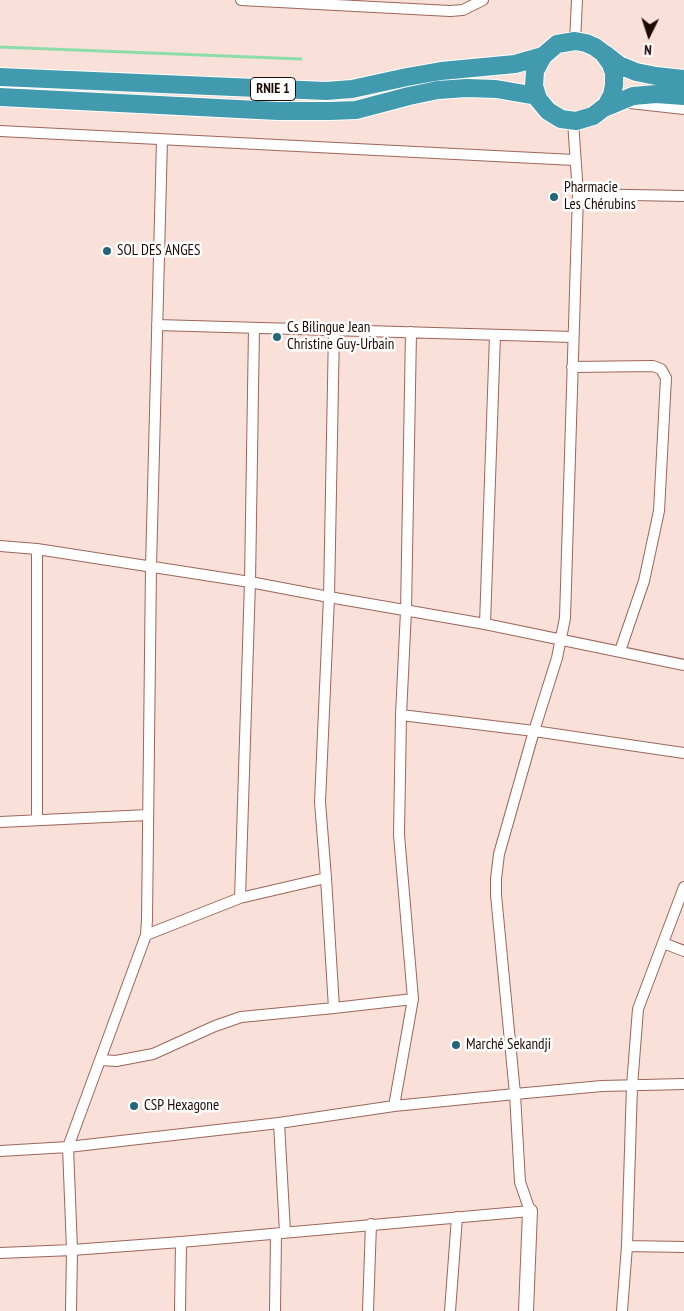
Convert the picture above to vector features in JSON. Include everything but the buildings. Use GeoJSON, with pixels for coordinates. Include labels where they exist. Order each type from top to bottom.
{"type":"FeatureCollection","features":[{"type":"Feature","properties":{"kind":"highway"},"geometry":{"type":"LineString","coordinates":[[575,41],[589,44],[619,65],[636,72],[684,79]]}},
{"type":"Feature","properties":{"kind":"highway","name":"RNIE 1"},"geometry":{"type":"LineString","coordinates":[[0,76],[326,91],[352,89],[407,76],[515,64],[543,56],[558,44],[575,41]]}},
{"type":"Feature","properties":{"kind":"highway"},"geometry":{"type":"LineString","coordinates":[[601,51],[610,64],[614,79],[611,105]]}},
{"type":"Feature","properties":{"kind":"highway"},"geometry":{"type":"LineString","coordinates":[[543,56],[535,71],[534,86],[543,106],[551,114],[561,119],[573,121],[593,116],[611,105],[633,96],[656,94],[684,96]]}},
{"type":"Feature","properties":{"kind":"highway","name":"RNIE 1"},"geometry":{"type":"LineString","coordinates":[[0,97],[278,111],[330,111],[356,110],[438,90],[496,89],[537,96]]}},
{"type":"Feature","properties":{"kind":"street"},"geometry":{"type":"LineString","coordinates":[[241,0],[450,11],[463,10],[483,0]]}},
{"type":"Feature","properties":{"kind":"street"},"geometry":{"type":"LineString","coordinates":[[575,41],[577,0]]}},
{"type":"Feature","properties":{"kind":"street"},"geometry":{"type":"LineString","coordinates":[[611,105],[684,108]]}},
{"type":"Feature","properties":{"kind":"street"},"geometry":{"type":"LineString","coordinates":[[526,1311],[530,1211],[520,1182],[515,1094],[496,878],[500,854],[562,639],[567,600],[578,194],[574,160],[573,121]]}},
{"type":"Feature","properties":{"kind":"street"},"geometry":{"type":"LineString","coordinates":[[0,131],[574,160]]}},
{"type":"Feature","properties":{"kind":"street"},"geometry":{"type":"LineString","coordinates":[[71,1311],[72,1250],[68,1147],[146,935],[151,567],[162,140]]}},
{"type":"Feature","properties":{"kind":"street"},"geometry":{"type":"LineString","coordinates":[[578,194],[684,196]]}},
{"type":"Feature","properties":{"kind":"street"},"geometry":{"type":"LineString","coordinates":[[157,325],[573,337]]}},
{"type":"Feature","properties":{"kind":"street"},"geometry":{"type":"LineString","coordinates":[[240,898],[250,582],[254,328]]}},
{"type":"Feature","properties":{"kind":"street"},"geometry":{"type":"LineString","coordinates":[[334,330],[329,597],[320,802],[334,1008]]}},
{"type":"Feature","properties":{"kind":"street"},"geometry":{"type":"LineString","coordinates":[[394,1106],[413,999],[399,835],[401,716],[406,611],[411,332]]}},
{"type":"Feature","properties":{"kind":"street"},"geometry":{"type":"LineString","coordinates":[[485,624],[494,335]]}},
{"type":"Feature","properties":{"kind":"street"},"geometry":{"type":"LineString","coordinates":[[572,367],[653,366],[661,369],[666,378],[659,511],[644,581],[620,651]]}},
{"type":"Feature","properties":{"kind":"street"},"geometry":{"type":"LineString","coordinates":[[0,546],[37,549],[250,582],[485,624],[684,665]]}},
{"type":"Feature","properties":{"kind":"street"},"geometry":{"type":"LineString","coordinates":[[37,549],[37,820]]}},
{"type":"Feature","properties":{"kind":"street"},"geometry":{"type":"LineString","coordinates":[[401,716],[534,731],[684,753]]}},
{"type":"Feature","properties":{"kind":"street"},"geometry":{"type":"LineString","coordinates":[[0,822],[148,815]]}},
{"type":"Feature","properties":{"kind":"street"},"geometry":{"type":"LineString","coordinates":[[146,935],[240,898],[326,878]]}},
{"type":"Feature","properties":{"kind":"street"},"geometry":{"type":"LineString","coordinates":[[622,1311],[627,1246],[632,1086],[638,1009],[684,887]]}},
{"type":"Feature","properties":{"kind":"street"},"geometry":{"type":"LineString","coordinates":[[663,943],[684,951]]}},
{"type":"Feature","properties":{"kind":"street"},"geometry":{"type":"LineString","coordinates":[[101,1060],[116,1061],[153,1054],[241,1017],[413,999]]}},
{"type":"Feature","properties":{"kind":"street"},"geometry":{"type":"LineString","coordinates":[[0,1150],[68,1147],[279,1123],[394,1106],[515,1094],[602,1086],[684,1084]]}},
{"type":"Feature","properties":{"kind":"street"},"geometry":{"type":"LineString","coordinates":[[275,1311],[281,1233],[279,1123]]}},
{"type":"Feature","properties":{"kind":"street"},"geometry":{"type":"LineString","coordinates":[[0,1253],[181,1242],[530,1211]]}},
{"type":"Feature","properties":{"kind":"street"},"geometry":{"type":"LineString","coordinates":[[450,1311],[457,1216]]}},
{"type":"Feature","properties":{"kind":"street"},"geometry":{"type":"LineString","coordinates":[[368,1311],[371,1224]]}},
{"type":"Feature","properties":{"kind":"street"},"geometry":{"type":"LineString","coordinates":[[180,1311],[181,1242]]}},
{"type":"Feature","properties":{"kind":"street"},"geometry":{"type":"LineString","coordinates":[[627,1246],[684,1247]]}},
{"type":"Feature","properties":{"kind":"waterway"},"geometry":{"type":"LineString","coordinates":[[0,47],[301,59]]}},
{"type":"Feature","properties":{"kind":"place","name":"Pharmacie Les Chérubins"},"geometry":{"type":"Point","coordinates":[554,197]}},
{"type":"Feature","properties":{"kind":"place","name":"SOL DES ANGES"},"geometry":{"type":"Point","coordinates":[107,251]}},
{"type":"Feature","properties":{"kind":"place","name":"Cs Bilingue Jean Christine Guy-Urbain"},"geometry":{"type":"Point","coordinates":[277,337]}},
{"type":"Feature","properties":{"kind":"place","name":"Marché Sekandji"},"geometry":{"type":"Point","coordinates":[456,1045]}},
{"type":"Feature","properties":{"kind":"place","name":"CSP Hexagone"},"geometry":{"type":"Point","coordinates":[134,1106]}}]}
